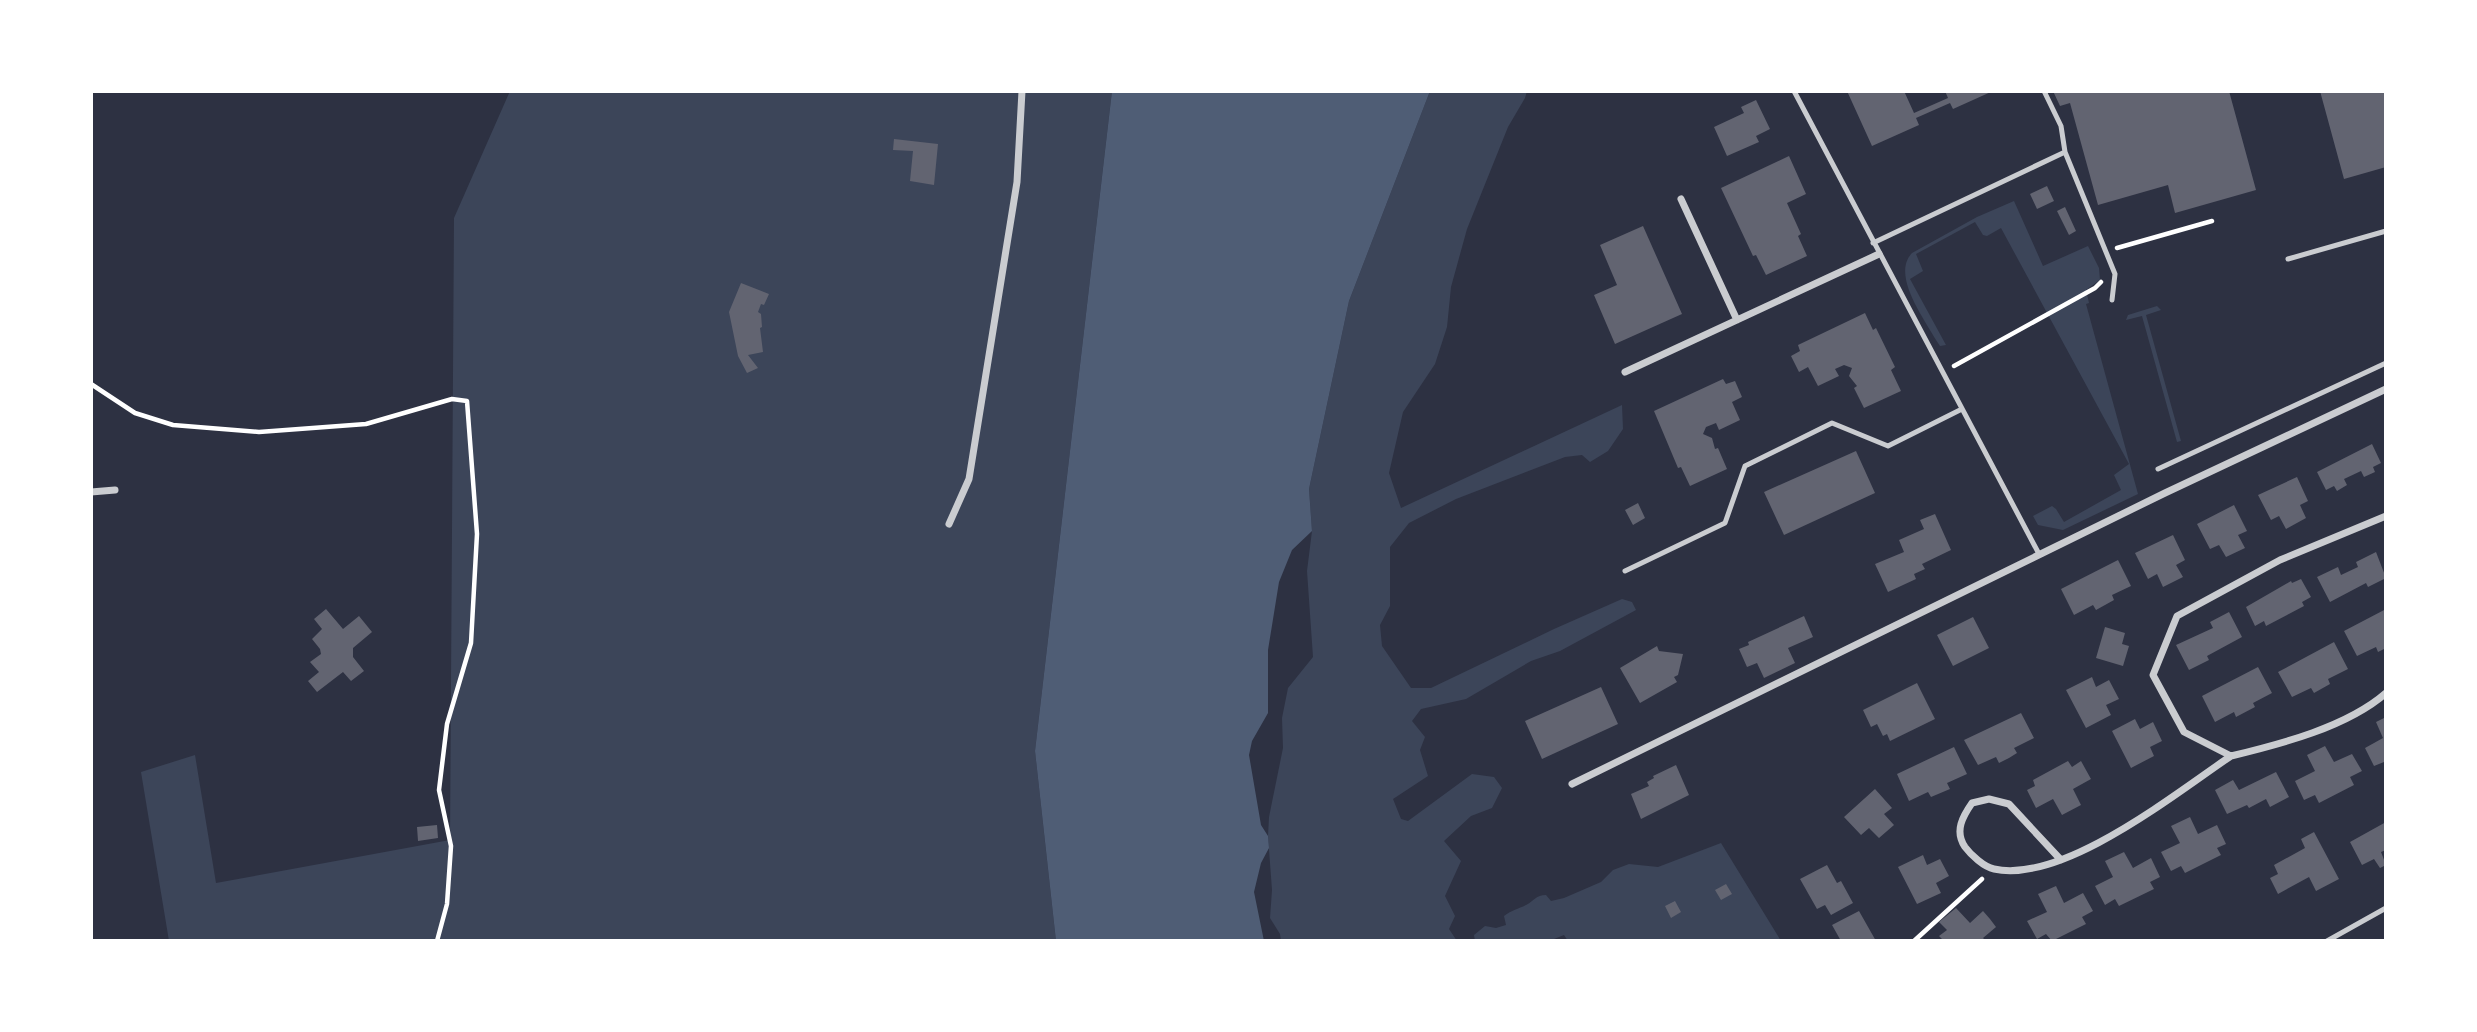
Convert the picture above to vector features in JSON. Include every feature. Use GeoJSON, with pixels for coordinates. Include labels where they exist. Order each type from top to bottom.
{"type":"FeatureCollection","features":[{"type":"Feature","properties":{"kind":"street"},"geometry":{"type":"LineString","coordinates":[[949,524],[969,479],[1017,182],[1022,91]]}},
{"type":"Feature","properties":{"kind":"street"},"geometry":{"type":"LineString","coordinates":[[1681,199],[1737,320]]}},
{"type":"Feature","properties":{"kind":"street"},"geometry":{"type":"LineString","coordinates":[[1625,372],[1879,254]]}},
{"type":"Feature","properties":{"kind":"street"},"geometry":{"type":"LineString","coordinates":[[1572,784],[2039,554],[2386,389]]}},
{"type":"Feature","properties":{"kind":"street"},"geometry":{"type":"LineString","coordinates":[[91,492],[116,490]]}},
{"type":"Feature","properties":{"kind":"street"},"geometry":{"type":"LineString","coordinates":[[2231,756],[2184,732],[2153,675],[2177,616],[2280,560],[2386,516]]}},
{"type":"Feature","properties":{"kind":"street"},"geometry":{"type":"LineString","coordinates":[[2061,860],[2008,804],[1989,799],[1972,803],[1962,817],[1960,833],[1964,845],[1977,859],[1993,869],[2021,870],[2061,860],[2105,840],[2231,756],[2298,739],[2373,705],[2386,693]]}},
{"type":"Feature","properties":{"kind":"lane"},"geometry":{"type":"LineString","coordinates":[[1794,91],[2039,554]]}},
{"type":"Feature","properties":{"kind":"lane"},"geometry":{"type":"LineString","coordinates":[[2044,91],[2061,126],[2065,152],[2115,274],[2112,300]]}},
{"type":"Feature","properties":{"kind":"lane"},"geometry":{"type":"LineString","coordinates":[[1873,243],[2065,152]]}},
{"type":"Feature","properties":{"kind":"lane"},"geometry":{"type":"LineString","coordinates":[[2288,259],[2386,231]]}},
{"type":"Feature","properties":{"kind":"lane"},"geometry":{"type":"LineString","coordinates":[[2158,469],[2386,363]]}},
{"type":"Feature","properties":{"kind":"lane"},"geometry":{"type":"LineString","coordinates":[[1625,571],[1725,523],[1745,466],[1832,423],[1888,446],[1962,409]]}},
{"type":"Feature","properties":{"kind":"lane"},"geometry":{"type":"LineString","coordinates":[[2327,941],[2386,908]]}},
{"type":"Feature","properties":{"kind":"path"},"geometry":{"type":"LineString","coordinates":[[2105,251],[2212,221]]}},
{"type":"Feature","properties":{"kind":"path"},"geometry":{"type":"LineString","coordinates":[[1953,366],[2095,288],[2104,279]]}},
{"type":"Feature","properties":{"kind":"path"},"geometry":{"type":"LineString","coordinates":[[91,384],[135,413],[173,425],[259,432],[366,424],[452,399],[467,401],[476,547],[471,643],[447,724],[439,790],[451,846],[447,904],[437,941]]}},
{"type":"Feature","properties":{"kind":"path"},"geometry":{"type":"LineString","coordinates":[[1914,941],[1993,869]]}},
{"type":"Feature","properties":{"kind":"shaded area"},"geometry":{"type":"Polygon","coordinates":[[[510,91],[1112,91],[1035,751],[1056,941],[169,941],[141,772],[195,755],[216,883],[450,840],[454,218],[510,91]]]}},
{"type":"Feature","properties":{"kind":"shaded area"},"geometry":{"type":"Polygon","coordinates":[[[1112,91],[1430,91],[1349,301],[1309,489],[1312,531],[1292,550],[1279,582],[1268,650],[1268,713],[1252,741],[1249,755],[1261,825],[1268,836],[1269,848],[1261,863],[1254,892],[1264,941],[1056,941],[1035,751],[1112,91]]]}},
{"type":"Feature","properties":{"kind":"shaded area"},"geometry":{"type":"Polygon","coordinates":[[[1430,91],[1527,91],[1508,127],[1467,229],[1451,287],[1447,327],[1435,364],[1403,412],[1389,473],[1401,508],[1622,405],[1623,429],[1608,451],[1590,462],[1582,455],[1565,457],[1456,499],[1409,523],[1390,547],[1390,606],[1380,625],[1382,646],[1411,688],[1431,688],[1622,599],[1632,602],[1636,610],[1560,651],[1531,661],[1466,699],[1421,709],[1412,721],[1425,737],[1420,750],[1428,776],[1393,799],[1401,819],[1408,821],[1472,774],[1494,777],[1502,788],[1492,808],[1471,816],[1444,841],[1461,861],[1445,896],[1455,916],[1449,929],[1457,941],[1281,941],[1280,934],[1270,918],[1272,890],[1269,817],[1283,748],[1282,718],[1288,688],[1313,657],[1307,571],[1312,531],[1309,489],[1349,301],[1430,91]]]}},
{"type":"Feature","properties":{"kind":"shaded area"},"geometry":{"type":"Polygon","coordinates":[[[2014,201],[2043,266],[2088,246],[2099,268],[2100,280],[2086,290],[2089,303],[2086,304],[2138,494],[2063,530],[2038,525],[2033,516],[2052,506],[2064,522],[2121,490],[2114,475],[2129,464],[2001,228],[1987,236],[1983,235],[1975,222],[1916,254],[1923,271],[1910,279],[1946,345],[1940,346],[1918,309],[1905,273],[1912,253],[1977,217],[2014,201]]]}},
{"type":"Feature","properties":{"kind":"shaded area"},"geometry":{"type":"Polygon","coordinates":[[[2157,306],[2161,310],[2146,315],[2181,441],[2177,442],[2142,316],[2126,320],[2128,315],[2157,306]]]}},
{"type":"Feature","properties":{"kind":"shaded area"},"geometry":{"type":"Polygon","coordinates":[[[1721,843],[1781,941],[1568,941],[1564,935],[1549,941],[1475,941],[1474,935],[1485,926],[1496,928],[1506,925],[1504,916],[1540,896],[1546,895],[1551,901],[1564,898],[1601,882],[1613,870],[1629,864],[1658,867],[1721,843]]]}},
{"type":"Feature","properties":{"kind":"building"},"geometry":{"type":"Polygon","coordinates":[[[1847,91],[1904,91],[1914,113],[1948,98],[1945,91],[1993,91],[1953,109],[1950,103],[1916,118],[1919,125],[1872,146],[1847,91]]]}},
{"type":"Feature","properties":{"kind":"building"},"geometry":{"type":"Polygon","coordinates":[[[2053,91],[2229,91],[2256,190],[2175,213],[2168,185],[2098,205],[2070,103],[2060,106],[2053,91]]]}},
{"type":"Feature","properties":{"kind":"building"},"geometry":{"type":"Polygon","coordinates":[[[2320,91],[2386,91],[2386,167],[2344,179],[2320,91]]]}},
{"type":"Feature","properties":{"kind":"building"},"geometry":{"type":"Polygon","coordinates":[[[1756,100],[1770,129],[1756,136],[1759,142],[1727,156],[1714,127],[1744,113],[1741,107],[1756,100]]]}},
{"type":"Feature","properties":{"kind":"building"},"geometry":{"type":"Polygon","coordinates":[[[894,139],[938,144],[934,185],[910,181],[913,151],[893,150],[894,139]]]}},
{"type":"Feature","properties":{"kind":"building"},"geometry":{"type":"Polygon","coordinates":[[[1789,156],[1806,194],[1787,203],[1801,234],[1798,236],[1807,256],[1766,275],[1756,255],[1753,256],[1721,188],[1789,156]]]}},
{"type":"Feature","properties":{"kind":"building"},"geometry":{"type":"Polygon","coordinates":[[[2047,186],[2054,201],[2037,209],[2030,194],[2047,186]]]}},
{"type":"Feature","properties":{"kind":"building"},"geometry":{"type":"Polygon","coordinates":[[[2065,207],[2076,231],[2069,235],[2057,211],[2065,207]]]}},
{"type":"Feature","properties":{"kind":"building"},"geometry":{"type":"Polygon","coordinates":[[[1643,226],[1682,314],[1615,344],[1594,295],[1617,285],[1600,245],[1643,226]]]}},
{"type":"Feature","properties":{"kind":"building"},"geometry":{"type":"Polygon","coordinates":[[[741,283],[769,294],[758,312],[761,314],[763,352],[748,355],[758,368],[747,373],[738,356],[729,312],[741,283]]]}},
{"type":"Feature","properties":{"kind":"building"},"geometry":{"type":"Polygon","coordinates":[[[1865,313],[1873,330],[1876,328],[1895,367],[1891,370],[1901,391],[1864,408],[1854,388],[1857,386],[1849,376],[1852,368],[1844,365],[1835,369],[1839,376],[1818,386],[1808,367],[1799,372],[1791,356],[1800,351],[1798,345],[1865,313]]]}},
{"type":"Feature","properties":{"kind":"building"},"geometry":{"type":"Polygon","coordinates":[[[1723,379],[1726,384],[1735,381],[1742,397],[1732,402],[1740,420],[1719,430],[1716,423],[1706,427],[1703,434],[1712,438],[1727,469],[1690,486],[1681,467],[1678,468],[1654,411],[1723,379]]]}},
{"type":"Feature","properties":{"kind":"building"},"geometry":{"type":"Polygon","coordinates":[[[2372,444],[2381,463],[2373,467],[2375,472],[2364,477],[2361,471],[2344,479],[2347,485],[2337,491],[2334,486],[2326,490],[2317,472],[2372,444]]]}},
{"type":"Feature","properties":{"kind":"building"},"geometry":{"type":"Polygon","coordinates":[[[1856,451],[1875,493],[1784,535],[1764,492],[1856,451]]]}},
{"type":"Feature","properties":{"kind":"building"},"geometry":{"type":"Polygon","coordinates":[[[2297,477],[2308,501],[2300,505],[2306,518],[2286,529],[2279,516],[2271,520],[2258,495],[2297,477]]]}},
{"type":"Feature","properties":{"kind":"building"},"geometry":{"type":"Polygon","coordinates":[[[1638,503],[1645,518],[1633,525],[1625,510],[1638,503]]]}},
{"type":"Feature","properties":{"kind":"building"},"geometry":{"type":"Polygon","coordinates":[[[2234,505],[2247,531],[2238,535],[2245,548],[2226,557],[2219,545],[2210,549],[2197,524],[2234,505]]]}},
{"type":"Feature","properties":{"kind":"building"},"geometry":{"type":"Polygon","coordinates":[[[1935,514],[1951,550],[1922,564],[1925,569],[1914,574],[1916,579],[1888,592],[1875,564],[1904,552],[1899,540],[1924,529],[1920,520],[1935,514]]]}},
{"type":"Feature","properties":{"kind":"building"},"geometry":{"type":"Polygon","coordinates":[[[2173,535],[2185,560],[2176,565],[2183,577],[2163,587],[2157,574],[2148,579],[2135,553],[2173,535]]]}},
{"type":"Feature","properties":{"kind":"building"},"geometry":{"type":"Polygon","coordinates":[[[2376,552],[2386,578],[2368,587],[2366,583],[2330,602],[2317,577],[2338,567],[2341,575],[2358,567],[2356,562],[2376,552]]]}},
{"type":"Feature","properties":{"kind":"building"},"geometry":{"type":"Polygon","coordinates":[[[2118,560],[2131,586],[2112,595],[2114,600],[2096,610],[2093,605],[2074,615],[2061,589],[2118,560]]]}},
{"type":"Feature","properties":{"kind":"building"},"geometry":{"type":"Polygon","coordinates":[[[2301,579],[2311,597],[2302,602],[2304,606],[2266,626],[2264,621],[2255,626],[2246,607],[2291,581],[2292,583],[2301,579]]]}},
{"type":"Feature","properties":{"kind":"building"},"geometry":{"type":"Polygon","coordinates":[[[326,609],[343,629],[359,616],[372,632],[353,648],[353,657],[364,671],[351,681],[343,672],[317,692],[308,681],[319,672],[310,662],[321,654],[312,639],[322,629],[314,619],[326,609]]]}},
{"type":"Feature","properties":{"kind":"building"},"geometry":{"type":"Polygon","coordinates":[[[2386,609],[2386,648],[2378,652],[2376,647],[2357,656],[2344,631],[2386,609]]]}},
{"type":"Feature","properties":{"kind":"building"},"geometry":{"type":"Polygon","coordinates":[[[2229,612],[2242,637],[2207,656],[2209,660],[2189,670],[2176,645],[2213,628],[2210,622],[2229,612]]]}},
{"type":"Feature","properties":{"kind":"building"},"geometry":{"type":"Polygon","coordinates":[[[1804,616],[1813,637],[1788,648],[1795,663],[1764,678],[1757,663],[1747,667],[1739,649],[1749,645],[1748,642],[1804,616]]]}},
{"type":"Feature","properties":{"kind":"building"},"geometry":{"type":"Polygon","coordinates":[[[1973,617],[1989,648],[1953,666],[1937,635],[1973,617]]]}},
{"type":"Feature","properties":{"kind":"building"},"geometry":{"type":"Polygon","coordinates":[[[2105,627],[2125,633],[2122,644],[2129,646],[2123,666],[2096,658],[2105,627]]]}},
{"type":"Feature","properties":{"kind":"building"},"geometry":{"type":"Polygon","coordinates":[[[2334,642],[2348,669],[2328,679],[2330,684],[2314,693],[2311,688],[2292,697],[2278,672],[2334,642]]]}},
{"type":"Feature","properties":{"kind":"building"},"geometry":{"type":"Polygon","coordinates":[[[1657,646],[1659,651],[1683,654],[1678,675],[1674,677],[1677,682],[1640,703],[1620,668],[1657,646]]]}},
{"type":"Feature","properties":{"kind":"building"},"geometry":{"type":"Polygon","coordinates":[[[2258,667],[2272,693],[2253,703],[2255,707],[2236,717],[2234,712],[2215,722],[2202,696],[2258,667]]]}},
{"type":"Feature","properties":{"kind":"building"},"geometry":{"type":"Polygon","coordinates":[[[2092,677],[2096,687],[2109,680],[2119,699],[2106,705],[2111,715],[2086,728],[2066,690],[2092,677]]]}},
{"type":"Feature","properties":{"kind":"building"},"geometry":{"type":"Polygon","coordinates":[[[1917,683],[1935,719],[1890,741],[1887,734],[1883,736],[1877,724],[1871,727],[1863,710],[1917,683]]]}},
{"type":"Feature","properties":{"kind":"building"},"geometry":{"type":"Polygon","coordinates":[[[1601,687],[1618,724],[1542,759],[1525,721],[1601,687]]]}},
{"type":"Feature","properties":{"kind":"building"},"geometry":{"type":"Polygon","coordinates":[[[2021,713],[2034,738],[2014,748],[2017,753],[1999,763],[1996,757],[1978,765],[1964,740],[2021,713]]]}},
{"type":"Feature","properties":{"kind":"building"},"geometry":{"type":"Polygon","coordinates":[[[2386,717],[2386,765],[2384,762],[2374,766],[2365,748],[2383,738],[2376,722],[2386,717]]]}},
{"type":"Feature","properties":{"kind":"building"},"geometry":{"type":"Polygon","coordinates":[[[2135,719],[2140,729],[2153,722],[2162,741],[2150,747],[2154,756],[2131,768],[2112,731],[2135,719]]]}},
{"type":"Feature","properties":{"kind":"building"},"geometry":{"type":"Polygon","coordinates":[[[2325,746],[2334,762],[2352,754],[2362,771],[2350,777],[2354,785],[2319,803],[2315,795],[2304,800],[2295,781],[2315,771],[2307,755],[2325,746]]]}},
{"type":"Feature","properties":{"kind":"building"},"geometry":{"type":"Polygon","coordinates":[[[1954,747],[1967,774],[1947,783],[1950,789],[1931,797],[1928,792],[1909,801],[1897,774],[1954,747]]]}},
{"type":"Feature","properties":{"kind":"building"},"geometry":{"type":"Polygon","coordinates":[[[2068,761],[2072,767],[2081,761],[2091,779],[2073,789],[2081,805],[2062,815],[2053,799],[2036,808],[2027,790],[2035,786],[2033,780],[2068,761]]]}},
{"type":"Feature","properties":{"kind":"building"},"geometry":{"type":"Polygon","coordinates":[[[1676,765],[1689,795],[1641,819],[1631,794],[1649,786],[1647,782],[1654,778],[1653,776],[1676,765]]]}},
{"type":"Feature","properties":{"kind":"building"},"geometry":{"type":"Polygon","coordinates":[[[2276,772],[2289,797],[2270,807],[2266,799],[2249,808],[2247,805],[2227,814],[2215,790],[2233,780],[2239,790],[2276,772]]]}},
{"type":"Feature","properties":{"kind":"building"},"geometry":{"type":"Polygon","coordinates":[[[1875,789],[1892,808],[1884,814],[1894,825],[1879,838],[1869,828],[1861,835],[1844,817],[1875,789]]]}},
{"type":"Feature","properties":{"kind":"building"},"geometry":{"type":"Polygon","coordinates":[[[2190,817],[2198,834],[2217,825],[2226,844],[2217,848],[2221,855],[2185,873],[2181,866],[2171,871],[2161,852],[2180,843],[2171,826],[2190,817]]]}},
{"type":"Feature","properties":{"kind":"building"},"geometry":{"type":"Polygon","coordinates":[[[2386,822],[2386,850],[2381,852],[2386,865],[2380,868],[2374,859],[2362,865],[2350,842],[2386,822]]]}},
{"type":"Feature","properties":{"kind":"building"},"geometry":{"type":"Polygon","coordinates":[[[437,825],[438,838],[418,841],[417,827],[437,825]]]}},
{"type":"Feature","properties":{"kind":"building"},"geometry":{"type":"Polygon","coordinates":[[[2314,832],[2339,879],[2316,891],[2309,877],[2278,894],[2270,878],[2278,874],[2274,865],[2305,848],[2301,839],[2314,832]]]}},
{"type":"Feature","properties":{"kind":"building"},"geometry":{"type":"Polygon","coordinates":[[[2124,852],[2133,868],[2151,858],[2160,877],[2150,882],[2154,889],[2119,906],[2115,899],[2105,905],[2095,886],[2113,877],[2105,861],[2124,852]]]}},
{"type":"Feature","properties":{"kind":"building"},"geometry":{"type":"Polygon","coordinates":[[[1923,855],[1927,865],[1940,859],[1949,876],[1936,883],[1941,893],[1917,904],[1898,867],[1923,855]]]}},
{"type":"Feature","properties":{"kind":"building"},"geometry":{"type":"Polygon","coordinates":[[[1827,865],[1837,883],[1841,881],[1853,903],[1831,915],[1825,905],[1817,909],[1800,879],[1827,865]]]}},
{"type":"Feature","properties":{"kind":"building"},"geometry":{"type":"Polygon","coordinates":[[[1726,884],[1732,894],[1721,900],[1715,890],[1726,884]]]}},
{"type":"Feature","properties":{"kind":"building"},"geometry":{"type":"Polygon","coordinates":[[[2056,886],[2064,903],[2083,893],[2093,911],[2082,917],[2086,924],[2052,941],[2046,934],[2037,939],[2027,921],[2047,912],[2038,894],[2056,886]]]}},
{"type":"Feature","properties":{"kind":"building"},"geometry":{"type":"Polygon","coordinates":[[[1675,901],[1681,912],[1671,918],[1665,906],[1675,901]]]}},
{"type":"Feature","properties":{"kind":"building"},"geometry":{"type":"Polygon","coordinates":[[[1956,908],[1970,923],[1983,911],[1996,927],[1983,938],[1986,941],[1944,941],[1939,936],[1947,930],[1939,922],[1956,908]]]}},
{"type":"Feature","properties":{"kind":"building"},"geometry":{"type":"Polygon","coordinates":[[[1859,911],[1876,941],[1841,941],[1832,925],[1859,911]]]}}]}
